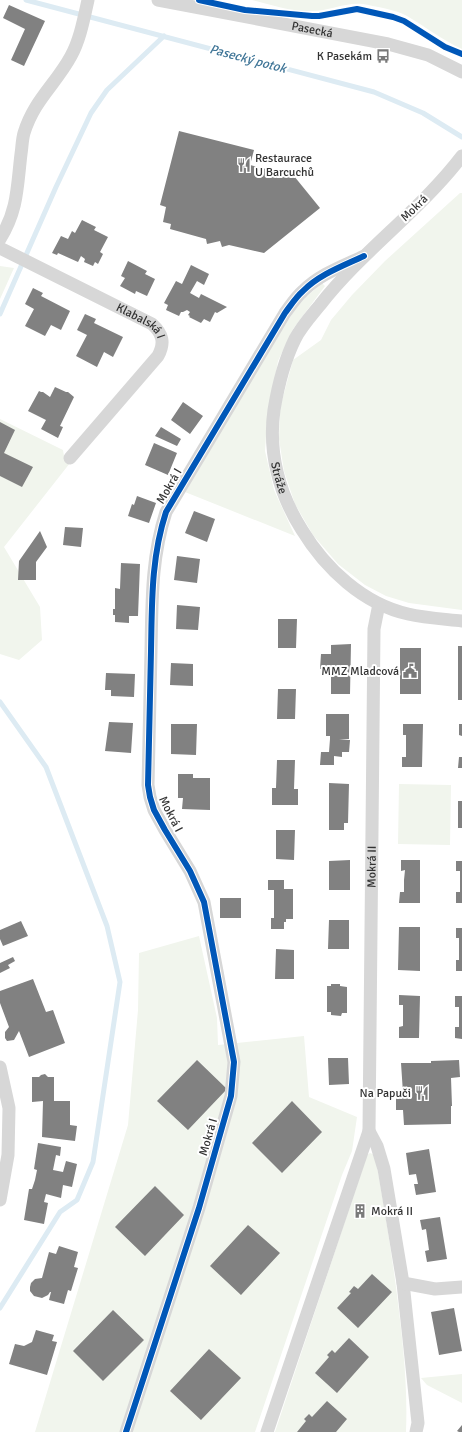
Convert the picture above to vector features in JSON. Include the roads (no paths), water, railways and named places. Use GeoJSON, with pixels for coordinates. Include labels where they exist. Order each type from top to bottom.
{"type":"FeatureCollection","features":[{"type":"Feature","properties":{"kind":"street","name":"Pasecká"},"geometry":{"type":"LineString","coordinates":[[158,0],[388,44],[428,55],[462,72]]}},
{"type":"Feature","properties":{"kind":"street"},"geometry":{"type":"LineString","coordinates":[[0,239],[6,229],[15,206],[24,135],[30,115],[71,56],[76,45],[88,2]]}},
{"type":"Feature","properties":{"kind":"street","name":"Mokrá"},"geometry":{"type":"LineString","coordinates":[[364,256],[439,184],[462,156]]}},
{"type":"Feature","properties":{"kind":"street","name":"Klabalská I"},"geometry":{"type":"LineString","coordinates":[[0,248],[152,324],[162,337],[162,346],[158,356],[70,458]]}},
{"type":"Feature","properties":{"kind":"street","name":"Stráže"},"geometry":{"type":"LineString","coordinates":[[364,256],[330,292],[303,326],[295,339],[285,363],[278,388],[273,418],[275,464],[286,500],[307,539],[320,556],[351,585],[379,604],[408,614],[462,621]]}},
{"type":"Feature","properties":{"kind":"street","name":"Mokrá I"},"geometry":{"type":"LineString","coordinates":[[126,1432],[199,1208],[231,1096],[234,1062],[204,902],[190,871],[154,810],[149,791],[152,586],[155,552],[166,512],[285,313],[303,291],[325,274],[364,256]]}},
{"type":"Feature","properties":{"kind":"street","name":"Mokrá II"},"geometry":{"type":"LineString","coordinates":[[267,1432],[369,1130],[374,629],[379,604]]}},
{"type":"Feature","properties":{"kind":"street"},"geometry":{"type":"LineString","coordinates":[[0,1067],[9,1108],[8,1155],[0,1200]]}},
{"type":"Feature","properties":{"kind":"street","name":"Mokrá II"},"geometry":{"type":"LineString","coordinates":[[369,1130],[377,1146],[384,1169],[403,1283],[418,1423],[416,1432]]}},
{"type":"Feature","properties":{"kind":"street"},"geometry":{"type":"LineString","coordinates":[[403,1283],[435,1290],[462,1287]]}},
{"type":"Feature","properties":{"kind":"waterway","name":"Pasecký potok"},"geometry":{"type":"LineString","coordinates":[[26,0],[374,92],[423,113],[462,137]]}},
{"type":"Feature","properties":{"kind":"waterway"},"geometry":{"type":"LineString","coordinates":[[0,314],[56,187],[91,113],[107,90],[164,36]]}},
{"type":"Feature","properties":{"kind":"waterway"},"geometry":{"type":"LineString","coordinates":[[0,702],[46,767],[107,926],[120,982],[93,1162],[77,1200],[60,1212],[0,1308]]}},
{"type":"Feature","properties":{"kind":"place","name":"K Pasekám"},"geometry":{"type":"Point","coordinates":[383,56]}},
{"type":"Feature","properties":{"kind":"place","name":"Restaurace U Barcuchů"},"geometry":{"type":"Point","coordinates":[244,165]}},
{"type":"Feature","properties":{"kind":"place","name":"MMZ Mladcová"},"geometry":{"type":"Point","coordinates":[410,671]}},
{"type":"Feature","properties":{"kind":"place","name":"Na Papuči"},"geometry":{"type":"Point","coordinates":[422,1093]}},
{"type":"Feature","properties":{"kind":"place","name":"Mokrá II"},"geometry":{"type":"Point","coordinates":[360,1211]}}]}
